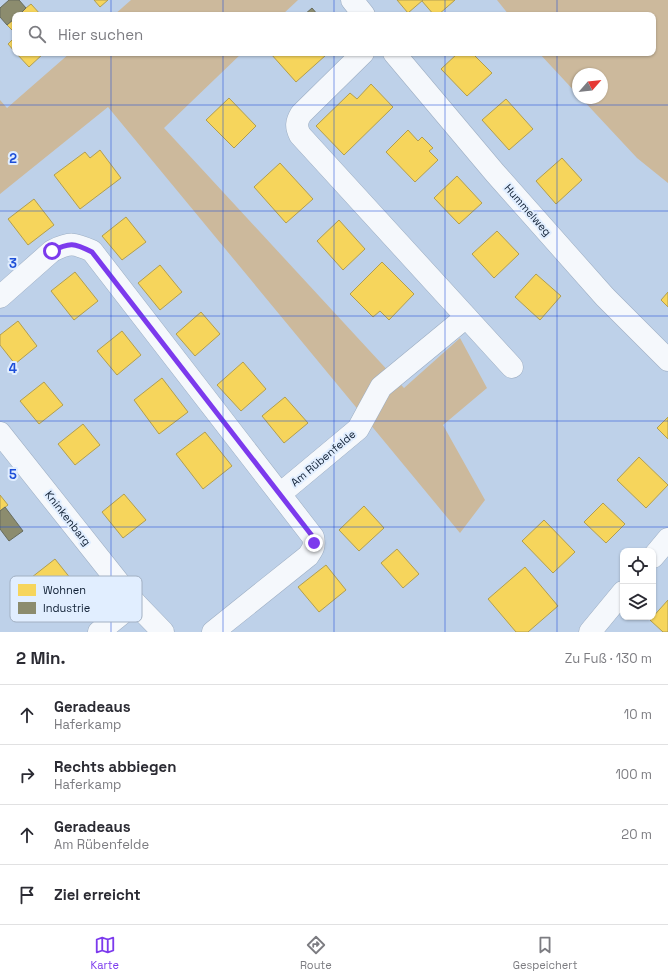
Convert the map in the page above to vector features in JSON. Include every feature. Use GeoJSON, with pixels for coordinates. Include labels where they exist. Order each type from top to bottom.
{"type":"FeatureCollection","features":[{"type":"Feature","properties":{"kind":"street"},"geometry":{"type":"LineString","coordinates":[[352,0],[362,12]]}},
{"type":"Feature","properties":{"kind":"street"},"geometry":{"type":"LineString","coordinates":[[361,56],[301,114],[298,120],[298,131],[305,141],[512,367]]}},
{"type":"Feature","properties":{"kind":"street","name":"Hummelweg"},"geometry":{"type":"LineString","coordinates":[[397,56],[495,173],[605,297],[668,360]]}},
{"type":"Feature","properties":{"kind":"street"},"geometry":{"type":"LineString","coordinates":[[0,297],[52,251],[62,246],[72,244],[92,252],[280,494]]}},
{"type":"Feature","properties":{"kind":"street","name":"Am Rübenfelde"},"geometry":{"type":"LineString","coordinates":[[213,632],[308,556],[313,548],[313,537],[280,494],[358,429],[381,387],[466,317]]}},
{"type":"Feature","properties":{"kind":"street","name":"Kninkenbarg"},"geometry":{"type":"LineString","coordinates":[[0,433],[113,576]]}},
{"type":"Feature","properties":{"kind":"street"},"geometry":{"type":"LineString","coordinates":[[656,553],[668,539]]}},
{"type":"Feature","properties":{"kind":"street"},"geometry":{"type":"LineString","coordinates":[[590,632],[620,596]]}},
{"type":"Feature","properties":{"kind":"street","name":"Kninkenbarg"},"geometry":{"type":"LineString","coordinates":[[142,611],[158,627]]}},
{"type":"Feature","properties":{"kind":"street"},"geometry":{"type":"LineString","coordinates":[[99,632],[112,622]]}},
{"type":"Feature","properties":{"kind":"shaded area"},"geometry":{"type":"Polygon","coordinates":[[[131,0],[298,0],[285,12],[117,12],[131,0]]]}},
{"type":"Feature","properties":{"kind":"shaded area"},"geometry":{"type":"Polygon","coordinates":[[[497,0],[668,0],[668,183],[637,158],[587,104],[608,104],[608,68],[572,68],[572,89],[542,56],[656,56],[656,12],[507,12],[497,0]]]}},
{"type":"Feature","properties":{"kind":"shaded area"},"geometry":{"type":"Polygon","coordinates":[[[67,56],[239,56],[164,128],[404,388],[460,338],[487,388],[443,425],[485,500],[460,533],[108,107],[0,194],[0,100],[7,108],[67,56]]]}},
{"type":"Feature","properties":{"kind":"building: Wohnen"},"geometry":{"type":"Polygon","coordinates":[[[94,0],[108,0],[100,7],[94,0]]]}},
{"type":"Feature","properties":{"kind":"building: Wohnen"},"geometry":{"type":"Polygon","coordinates":[[[397,0],[423,0],[409,12],[407,12],[397,0]]]}},
{"type":"Feature","properties":{"kind":"building: Wohnen"},"geometry":{"type":"Polygon","coordinates":[[[455,0],[441,12],[431,12],[422,1],[455,0]]]}},
{"type":"Feature","properties":{"kind":"building: Wohnen"},"geometry":{"type":"Polygon","coordinates":[[[31,4],[38,12],[22,12],[31,4]]]}},
{"type":"Feature","properties":{"kind":"building: Wohnen"},"geometry":{"type":"Polygon","coordinates":[[[12,21],[12,30],[7,25],[12,21]]]}},
{"type":"Feature","properties":{"kind":"building: Wohnen"},"geometry":{"type":"Polygon","coordinates":[[[12,40],[12,49],[8,44],[12,40]]]}},
{"type":"Feature","properties":{"kind":"building: Wohnen"},"geometry":{"type":"Polygon","coordinates":[[[19,56],[41,56],[29,67],[19,56]]]}},
{"type":"Feature","properties":{"kind":"building: Wohnen"},"geometry":{"type":"Polygon","coordinates":[[[273,56],[325,56],[296,82],[273,56]]]}},
{"type":"Feature","properties":{"kind":"building: Wohnen"},"geometry":{"type":"Polygon","coordinates":[[[455,56],[475,56],[492,73],[467,96],[441,69],[455,56]]]}},
{"type":"Feature","properties":{"kind":"building: Wohnen"},"geometry":{"type":"Polygon","coordinates":[[[371,84],[393,107],[344,155],[316,126],[350,93],[357,99],[371,84]]]}},
{"type":"Feature","properties":{"kind":"building: Wohnen"},"geometry":{"type":"Polygon","coordinates":[[[229,98],[256,126],[234,148],[206,120],[229,98]]]}},
{"type":"Feature","properties":{"kind":"building: Wohnen"},"geometry":{"type":"Polygon","coordinates":[[[506,99],[533,129],[509,150],[482,120],[506,99]]]}},
{"type":"Feature","properties":{"kind":"building: Wohnen"},"geometry":{"type":"Polygon","coordinates":[[[408,130],[418,141],[422,137],[433,148],[429,151],[438,160],[415,182],[386,152],[408,130]]]}},
{"type":"Feature","properties":{"kind":"building: Wohnen"},"geometry":{"type":"Polygon","coordinates":[[[100,150],[121,178],[80,209],[54,175],[85,152],[90,158],[100,150]]]}},
{"type":"Feature","properties":{"kind":"building: Wohnen"},"geometry":{"type":"Polygon","coordinates":[[[562,158],[582,180],[556,204],[536,181],[562,158]]]}},
{"type":"Feature","properties":{"kind":"building: Wohnen"},"geometry":{"type":"Polygon","coordinates":[[[280,163],[313,199],[286,223],[254,187],[280,163]]]}},
{"type":"Feature","properties":{"kind":"building: Wohnen"},"geometry":{"type":"Polygon","coordinates":[[[457,176],[482,203],[459,224],[434,198],[457,176]]]}},
{"type":"Feature","properties":{"kind":"building: Wohnen"},"geometry":{"type":"Polygon","coordinates":[[[34,199],[54,225],[28,245],[8,219],[34,199]]]}},
{"type":"Feature","properties":{"kind":"building: Wohnen"},"geometry":{"type":"Polygon","coordinates":[[[126,217],[146,242],[122,260],[102,236],[126,217]]]}},
{"type":"Feature","properties":{"kind":"building: Wohnen"},"geometry":{"type":"Polygon","coordinates":[[[339,220],[365,249],[343,270],[317,241],[339,220]]]}},
{"type":"Feature","properties":{"kind":"building: Wohnen"},"geometry":{"type":"Polygon","coordinates":[[[497,231],[519,254],[494,278],[472,254],[497,231]]]}},
{"type":"Feature","properties":{"kind":"building: Wohnen"},"geometry":{"type":"Polygon","coordinates":[[[382,262],[414,294],[389,320],[380,311],[373,317],[350,294],[382,262]]]}},
{"type":"Feature","properties":{"kind":"building: Wohnen"},"geometry":{"type":"Polygon","coordinates":[[[160,265],[182,292],[160,310],[138,283],[160,265]]]}},
{"type":"Feature","properties":{"kind":"building: Wohnen"},"geometry":{"type":"Polygon","coordinates":[[[75,272],[98,301],[74,320],[51,291],[75,272]]]}},
{"type":"Feature","properties":{"kind":"building: Wohnen"},"geometry":{"type":"Polygon","coordinates":[[[536,274],[561,296],[540,320],[515,297],[536,274]]]}},
{"type":"Feature","properties":{"kind":"building: Wohnen"},"geometry":{"type":"Polygon","coordinates":[[[668,292],[668,307],[661,300],[668,292]]]}},
{"type":"Feature","properties":{"kind":"building: Wohnen"},"geometry":{"type":"Polygon","coordinates":[[[201,312],[220,334],[195,356],[176,334],[201,312]]]}},
{"type":"Feature","properties":{"kind":"building: Wohnen"},"geometry":{"type":"Polygon","coordinates":[[[18,321],[37,346],[15,364],[0,345],[0,335],[18,321]]]}},
{"type":"Feature","properties":{"kind":"building: Wohnen"},"geometry":{"type":"Polygon","coordinates":[[[122,331],[141,355],[117,375],[97,351],[122,331]]]}},
{"type":"Feature","properties":{"kind":"building: Wohnen"},"geometry":{"type":"Polygon","coordinates":[[[243,362],[266,389],[241,411],[217,385],[243,362]]]}},
{"type":"Feature","properties":{"kind":"building: Wohnen"},"geometry":{"type":"Polygon","coordinates":[[[162,378],[188,412],[159,434],[134,400],[162,378]]]}},
{"type":"Feature","properties":{"kind":"building: Wohnen"},"geometry":{"type":"Polygon","coordinates":[[[44,382],[63,405],[39,424],[20,401],[44,382]]]}},
{"type":"Feature","properties":{"kind":"building: Wohnen"},"geometry":{"type":"Polygon","coordinates":[[[285,397],[308,423],[284,443],[262,416],[285,397]]]}},
{"type":"Feature","properties":{"kind":"building: Wohnen"},"geometry":{"type":"Polygon","coordinates":[[[668,417],[668,439],[657,428],[668,417]]]}},
{"type":"Feature","properties":{"kind":"building: Wohnen"},"geometry":{"type":"Polygon","coordinates":[[[83,424],[100,445],[75,465],[58,444],[83,424]]]}},
{"type":"Feature","properties":{"kind":"building: Wohnen"},"geometry":{"type":"Polygon","coordinates":[[[205,432],[232,466],[203,489],[176,454],[205,432]]]}},
{"type":"Feature","properties":{"kind":"building: Wohnen"},"geometry":{"type":"Polygon","coordinates":[[[639,457],[668,485],[646,508],[617,480],[639,457]]]}},
{"type":"Feature","properties":{"kind":"building: Wohnen"},"geometry":{"type":"Polygon","coordinates":[[[124,494],[146,520],[123,538],[102,512],[124,494]]]}},
{"type":"Feature","properties":{"kind":"building: Wohnen"},"geometry":{"type":"Polygon","coordinates":[[[0,495],[8,505],[0,511],[0,495]]]}},
{"type":"Feature","properties":{"kind":"building: Wohnen"},"geometry":{"type":"Polygon","coordinates":[[[603,503],[625,524],[606,543],[584,522],[603,503]]]}},
{"type":"Feature","properties":{"kind":"building: Wohnen"},"geometry":{"type":"Polygon","coordinates":[[[364,506],[384,528],[359,551],[339,530],[364,506]]]}},
{"type":"Feature","properties":{"kind":"building: Wohnen"},"geometry":{"type":"Polygon","coordinates":[[[544,520],[575,552],[553,573],[522,541],[544,520]]]}},
{"type":"Feature","properties":{"kind":"building: Wohnen"},"geometry":{"type":"Polygon","coordinates":[[[397,549],[419,574],[403,588],[381,563],[397,549]]]}},
{"type":"Feature","properties":{"kind":"building: Wohnen"},"geometry":{"type":"Polygon","coordinates":[[[55,559],[69,576],[33,576],[55,559]]]}},
{"type":"Feature","properties":{"kind":"building: Wohnen"},"geometry":{"type":"Polygon","coordinates":[[[326,565],[346,590],[319,612],[298,587],[326,565]]]}},
{"type":"Feature","properties":{"kind":"building: Wohnen"},"geometry":{"type":"Polygon","coordinates":[[[525,567],[558,606],[528,632],[516,632],[488,599],[525,567]]]}},
{"type":"Feature","properties":{"kind":"building: Wohnen"},"geometry":{"type":"Polygon","coordinates":[[[668,600],[668,632],[663,632],[650,620],[656,620],[656,613],[668,600]]]}},
{"type":"Feature","properties":{"kind":"building: Industrie"},"geometry":{"type":"Polygon","coordinates":[[[9,0],[19,0],[26,8],[22,12],[12,12],[12,21],[7,25],[0,17],[0,8],[9,0]]]}},
{"type":"Feature","properties":{"kind":"building: Industrie"},"geometry":{"type":"Polygon","coordinates":[[[312,8],[315,12],[307,12],[312,8]]]}},
{"type":"Feature","properties":{"kind":"building: Industrie"},"geometry":{"type":"Polygon","coordinates":[[[5,507],[23,531],[9,541],[0,529],[0,511],[5,507]]]}},
{"type":"Feature","properties":{"kind":"route"},"geometry":{"type":"LineString","coordinates":[[52,251],[62,246],[72,244],[92,252],[313,537],[314,543]]}}]}
